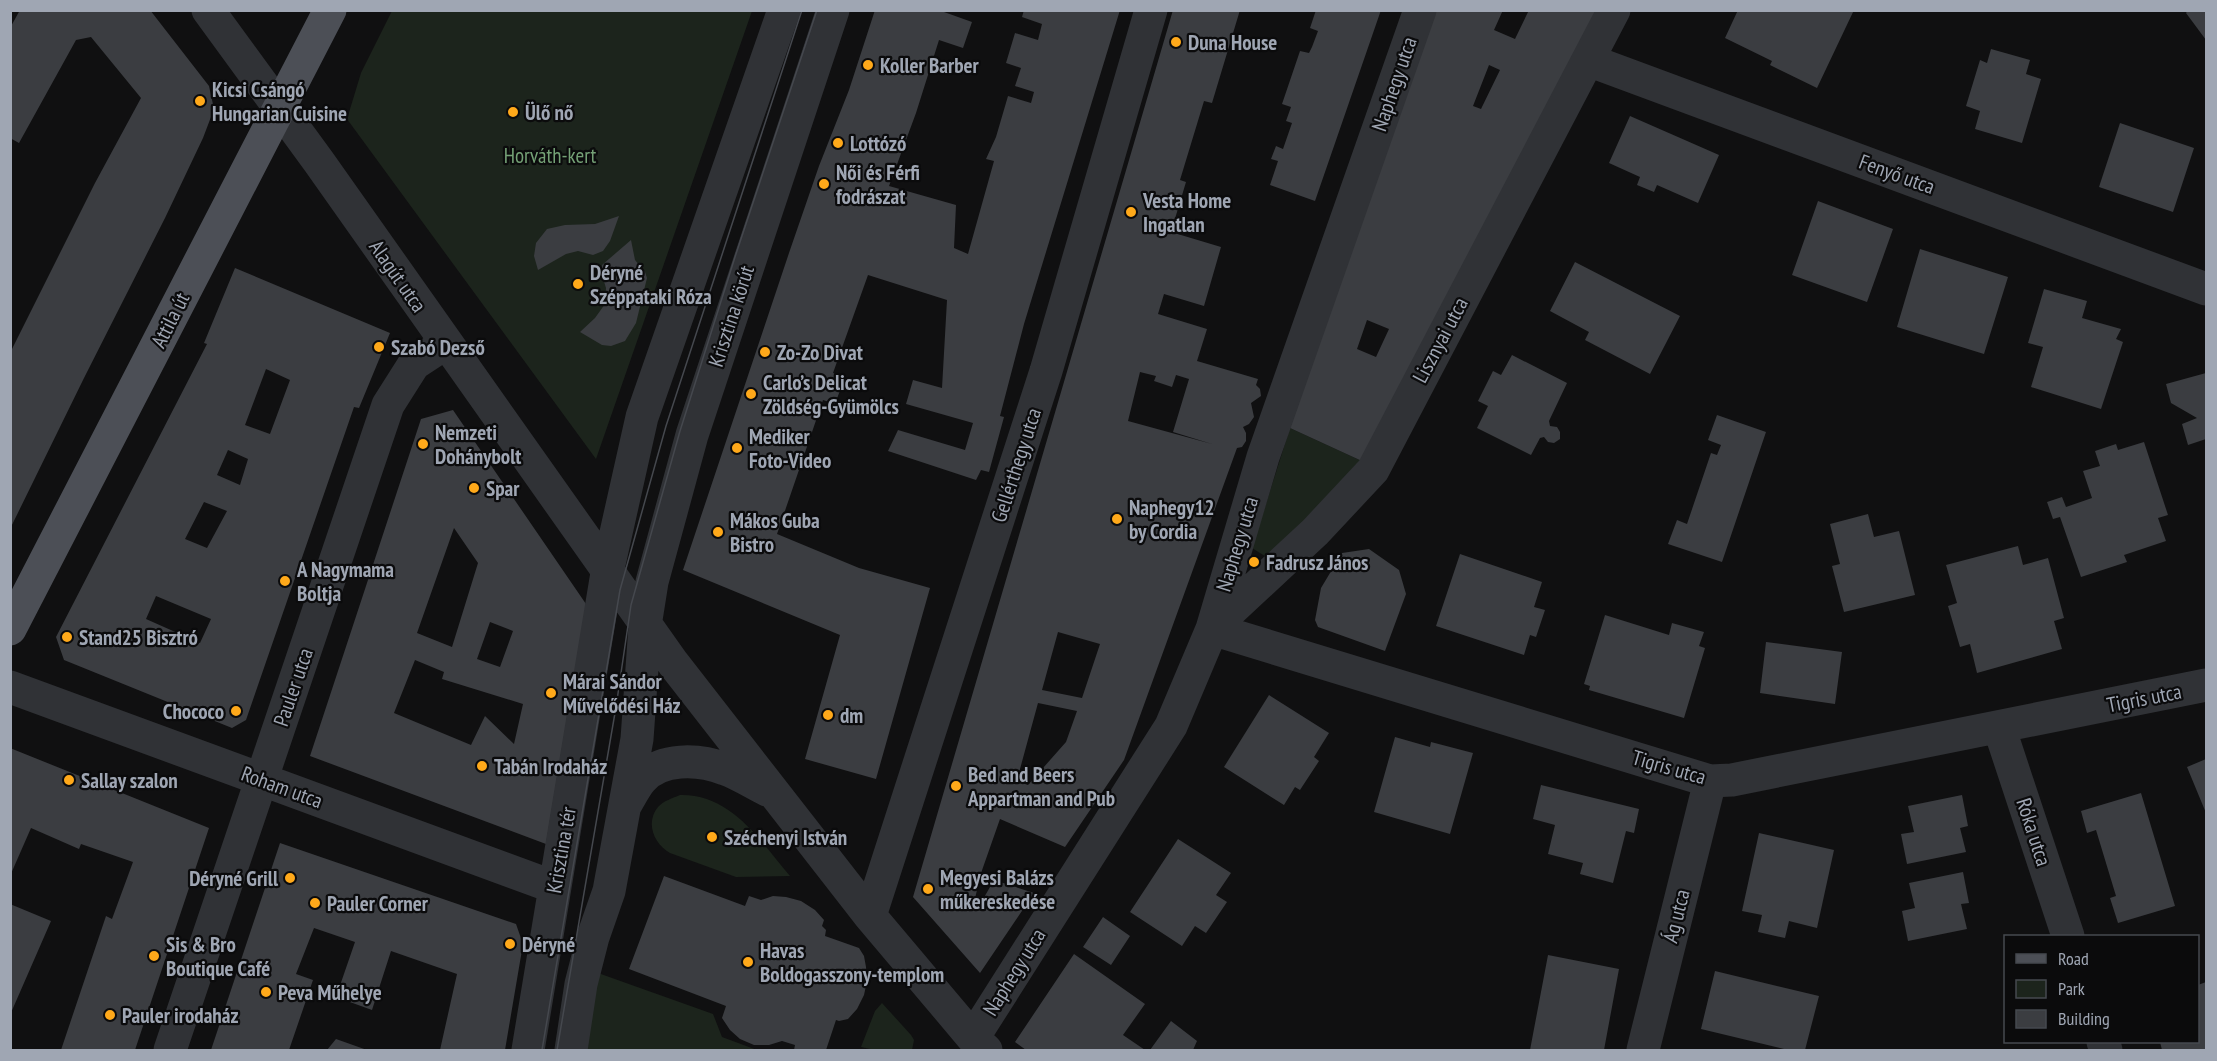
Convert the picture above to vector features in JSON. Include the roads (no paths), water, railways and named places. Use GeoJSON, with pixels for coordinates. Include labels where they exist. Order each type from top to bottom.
{"type":"FeatureCollection","features":[{"type":"Feature","properties":{"kind":"main road","name":"Attila út"},"geometry":{"type":"LineString","coordinates":[[10,629],[330,10]]}},
{"type":"Feature","properties":{"kind":"street","name":"Alagút utca"},"geometry":{"type":"LineString","coordinates":[[208,10],[280,108],[607,573]]}},
{"type":"Feature","properties":{"kind":"street"},"geometry":{"type":"LineString","coordinates":[[784,10],[642,417],[607,573],[645,626],[870,916],[979,1044]]}},
{"type":"Feature","properties":{"kind":"street","name":"Krisztina körút"},"geometry":{"type":"LineString","coordinates":[[645,626],[652,582],[692,435],[833,10]]}},
{"type":"Feature","properties":{"kind":"street","name":"Gellérthegy utca"},"geometry":{"type":"LineString","coordinates":[[870,916],[1046,371],[1151,10]]}},
{"type":"Feature","properties":{"kind":"street","name":"Naphegy utca"},"geometry":{"type":"LineString","coordinates":[[979,1044],[1171,726],[1212,628],[1263,457],[1420,10]]}},
{"type":"Feature","properties":{"kind":"street","name":"Lisznyai utca"},"geometry":{"type":"LineString","coordinates":[[1212,628],[1315,532],[1372,470],[1614,10]]}},
{"type":"Feature","properties":{"kind":"street","name":"Fenyő utca"},"geometry":{"type":"LineString","coordinates":[[1588,60],[2206,289]]}},
{"type":"Feature","properties":{"kind":"street","name":"Pauler utca"},"geometry":{"type":"LineString","coordinates":[[170,1050],[273,784],[388,405],[414,364],[446,343]]}},
{"type":"Feature","properties":{"kind":"street","name":"Krisztina tér"},"geometry":{"type":"LineString","coordinates":[[528,1050],[607,573]]}},
{"type":"Feature","properties":{"kind":"street"},"geometry":{"type":"LineString","coordinates":[[571,1050],[581,984],[593,937],[609,891],[625,805],[636,739],[645,626]]}},
{"type":"Feature","properties":{"kind":"street","name":"Tigris utca"},"geometry":{"type":"LineString","coordinates":[[1212,628],[1710,781],[1732,780],[2206,685]]}},
{"type":"Feature","properties":{"kind":"street","name":"Roham utca"},"geometry":{"type":"LineString","coordinates":[[10,687],[555,887]]}},
{"type":"Feature","properties":{"kind":"street","name":"Róka utca"},"geometry":{"type":"LineString","coordinates":[[1999,727],[2068,935]]}},
{"type":"Feature","properties":{"kind":"street"},"geometry":{"type":"LineString","coordinates":[[625,805],[642,778],[657,768],[672,763],[698,763],[724,768],[775,794]]}},
{"type":"Feature","properties":{"kind":"street","name":"Ág utca"},"geometry":{"type":"LineString","coordinates":[[1642,1050],[1710,781]]}},
{"type":"Feature","properties":{"kind":"tram line"},"geometry":{"type":"LineString","coordinates":[[542,1050],[620,590],[666,426],[802,10]]}},
{"type":"Feature","properties":{"kind":"tram line"},"geometry":{"type":"LineString","coordinates":[[557,1050],[616,707],[631,605],[680,431],[817,10]]}},
{"type":"Feature","properties":{"kind":"place","name":"Duna House"},"geometry":{"type":"Point","coordinates":[1176,42]}},
{"type":"Feature","properties":{"kind":"place","name":"Koller Barber"},"geometry":{"type":"Point","coordinates":[868,65]}},
{"type":"Feature","properties":{"kind":"place","name":"Kicsi Csángó Hungarian Cuisine"},"geometry":{"type":"Point","coordinates":[200,101]}},
{"type":"Feature","properties":{"kind":"place","name":"Ülő nő"},"geometry":{"type":"Point","coordinates":[513,112]}},
{"type":"Feature","properties":{"kind":"place","name":"Lottózó"},"geometry":{"type":"Point","coordinates":[838,143]}},
{"type":"Feature","properties":{"kind":"place","name":"Női és Férfi fodrászat"},"geometry":{"type":"Point","coordinates":[824,184]}},
{"type":"Feature","properties":{"kind":"place","name":"Vesta Home Ingatlan"},"geometry":{"type":"Point","coordinates":[1131,212]}},
{"type":"Feature","properties":{"kind":"place","name":"Déryné Széppataki Róza"},"geometry":{"type":"Point","coordinates":[578,284]}},
{"type":"Feature","properties":{"kind":"place","name":"Szabó Dezső"},"geometry":{"type":"Point","coordinates":[379,347]}},
{"type":"Feature","properties":{"kind":"place","name":"Zo-Zo Divat"},"geometry":{"type":"Point","coordinates":[765,352]}},
{"type":"Feature","properties":{"kind":"place","name":"Carlo’s Delicat Zöldség-Gyümölcs"},"geometry":{"type":"Point","coordinates":[751,394]}},
{"type":"Feature","properties":{"kind":"place","name":"Nemzeti Dohánybolt"},"geometry":{"type":"Point","coordinates":[423,444]}},
{"type":"Feature","properties":{"kind":"place","name":"Mediker Foto-Video"},"geometry":{"type":"Point","coordinates":[737,448]}},
{"type":"Feature","properties":{"kind":"place","name":"Spar"},"geometry":{"type":"Point","coordinates":[474,488]}},
{"type":"Feature","properties":{"kind":"place","name":"Naphegy12 by Cordia"},"geometry":{"type":"Point","coordinates":[1117,519]}},
{"type":"Feature","properties":{"kind":"place","name":"Mákos Guba Bistro"},"geometry":{"type":"Point","coordinates":[718,532]}},
{"type":"Feature","properties":{"kind":"place","name":"Fadrusz János"},"geometry":{"type":"Point","coordinates":[1254,562]}},
{"type":"Feature","properties":{"kind":"place","name":"A Nagymama Boltja"},"geometry":{"type":"Point","coordinates":[285,581]}},
{"type":"Feature","properties":{"kind":"place","name":"Stand25 Bisztró"},"geometry":{"type":"Point","coordinates":[67,637]}},
{"type":"Feature","properties":{"kind":"place","name":"Márai Sándor Művelődési Ház"},"geometry":{"type":"Point","coordinates":[551,693]}},
{"type":"Feature","properties":{"kind":"place","name":"Chococo"},"geometry":{"type":"Point","coordinates":[236,711]}},
{"type":"Feature","properties":{"kind":"place","name":"dm"},"geometry":{"type":"Point","coordinates":[828,715]}},
{"type":"Feature","properties":{"kind":"place","name":"Tabán Irodaház"},"geometry":{"type":"Point","coordinates":[482,766]}},
{"type":"Feature","properties":{"kind":"place","name":"Sallay szalon"},"geometry":{"type":"Point","coordinates":[69,780]}},
{"type":"Feature","properties":{"kind":"place","name":"Bed and Beers Appartman and Pub"},"geometry":{"type":"Point","coordinates":[956,786]}},
{"type":"Feature","properties":{"kind":"place","name":"Széchenyi István"},"geometry":{"type":"Point","coordinates":[712,837]}},
{"type":"Feature","properties":{"kind":"place","name":"Déryné Grill"},"geometry":{"type":"Point","coordinates":[290,878]}},
{"type":"Feature","properties":{"kind":"place","name":"Megyesi Balázs műkereskedése"},"geometry":{"type":"Point","coordinates":[928,889]}},
{"type":"Feature","properties":{"kind":"place","name":"Pauler Corner"},"geometry":{"type":"Point","coordinates":[315,903]}},
{"type":"Feature","properties":{"kind":"place","name":"Déryné"},"geometry":{"type":"Point","coordinates":[510,944]}},
{"type":"Feature","properties":{"kind":"place","name":"Sis & Bro Boutique Café"},"geometry":{"type":"Point","coordinates":[154,956]}},
{"type":"Feature","properties":{"kind":"place","name":"Havas Boldogasszony-templom"},"geometry":{"type":"Point","coordinates":[748,962]}},
{"type":"Feature","properties":{"kind":"place","name":"Peva Műhelye"},"geometry":{"type":"Point","coordinates":[266,992]}},
{"type":"Feature","properties":{"kind":"place","name":"Pauler irodaház"},"geometry":{"type":"Point","coordinates":[110,1015]}},
{"type":"Feature","properties":{"kind":"park label","name":"Horváth-kert"},"geometry":{"type":"Point","coordinates":[550,155]}}]}
